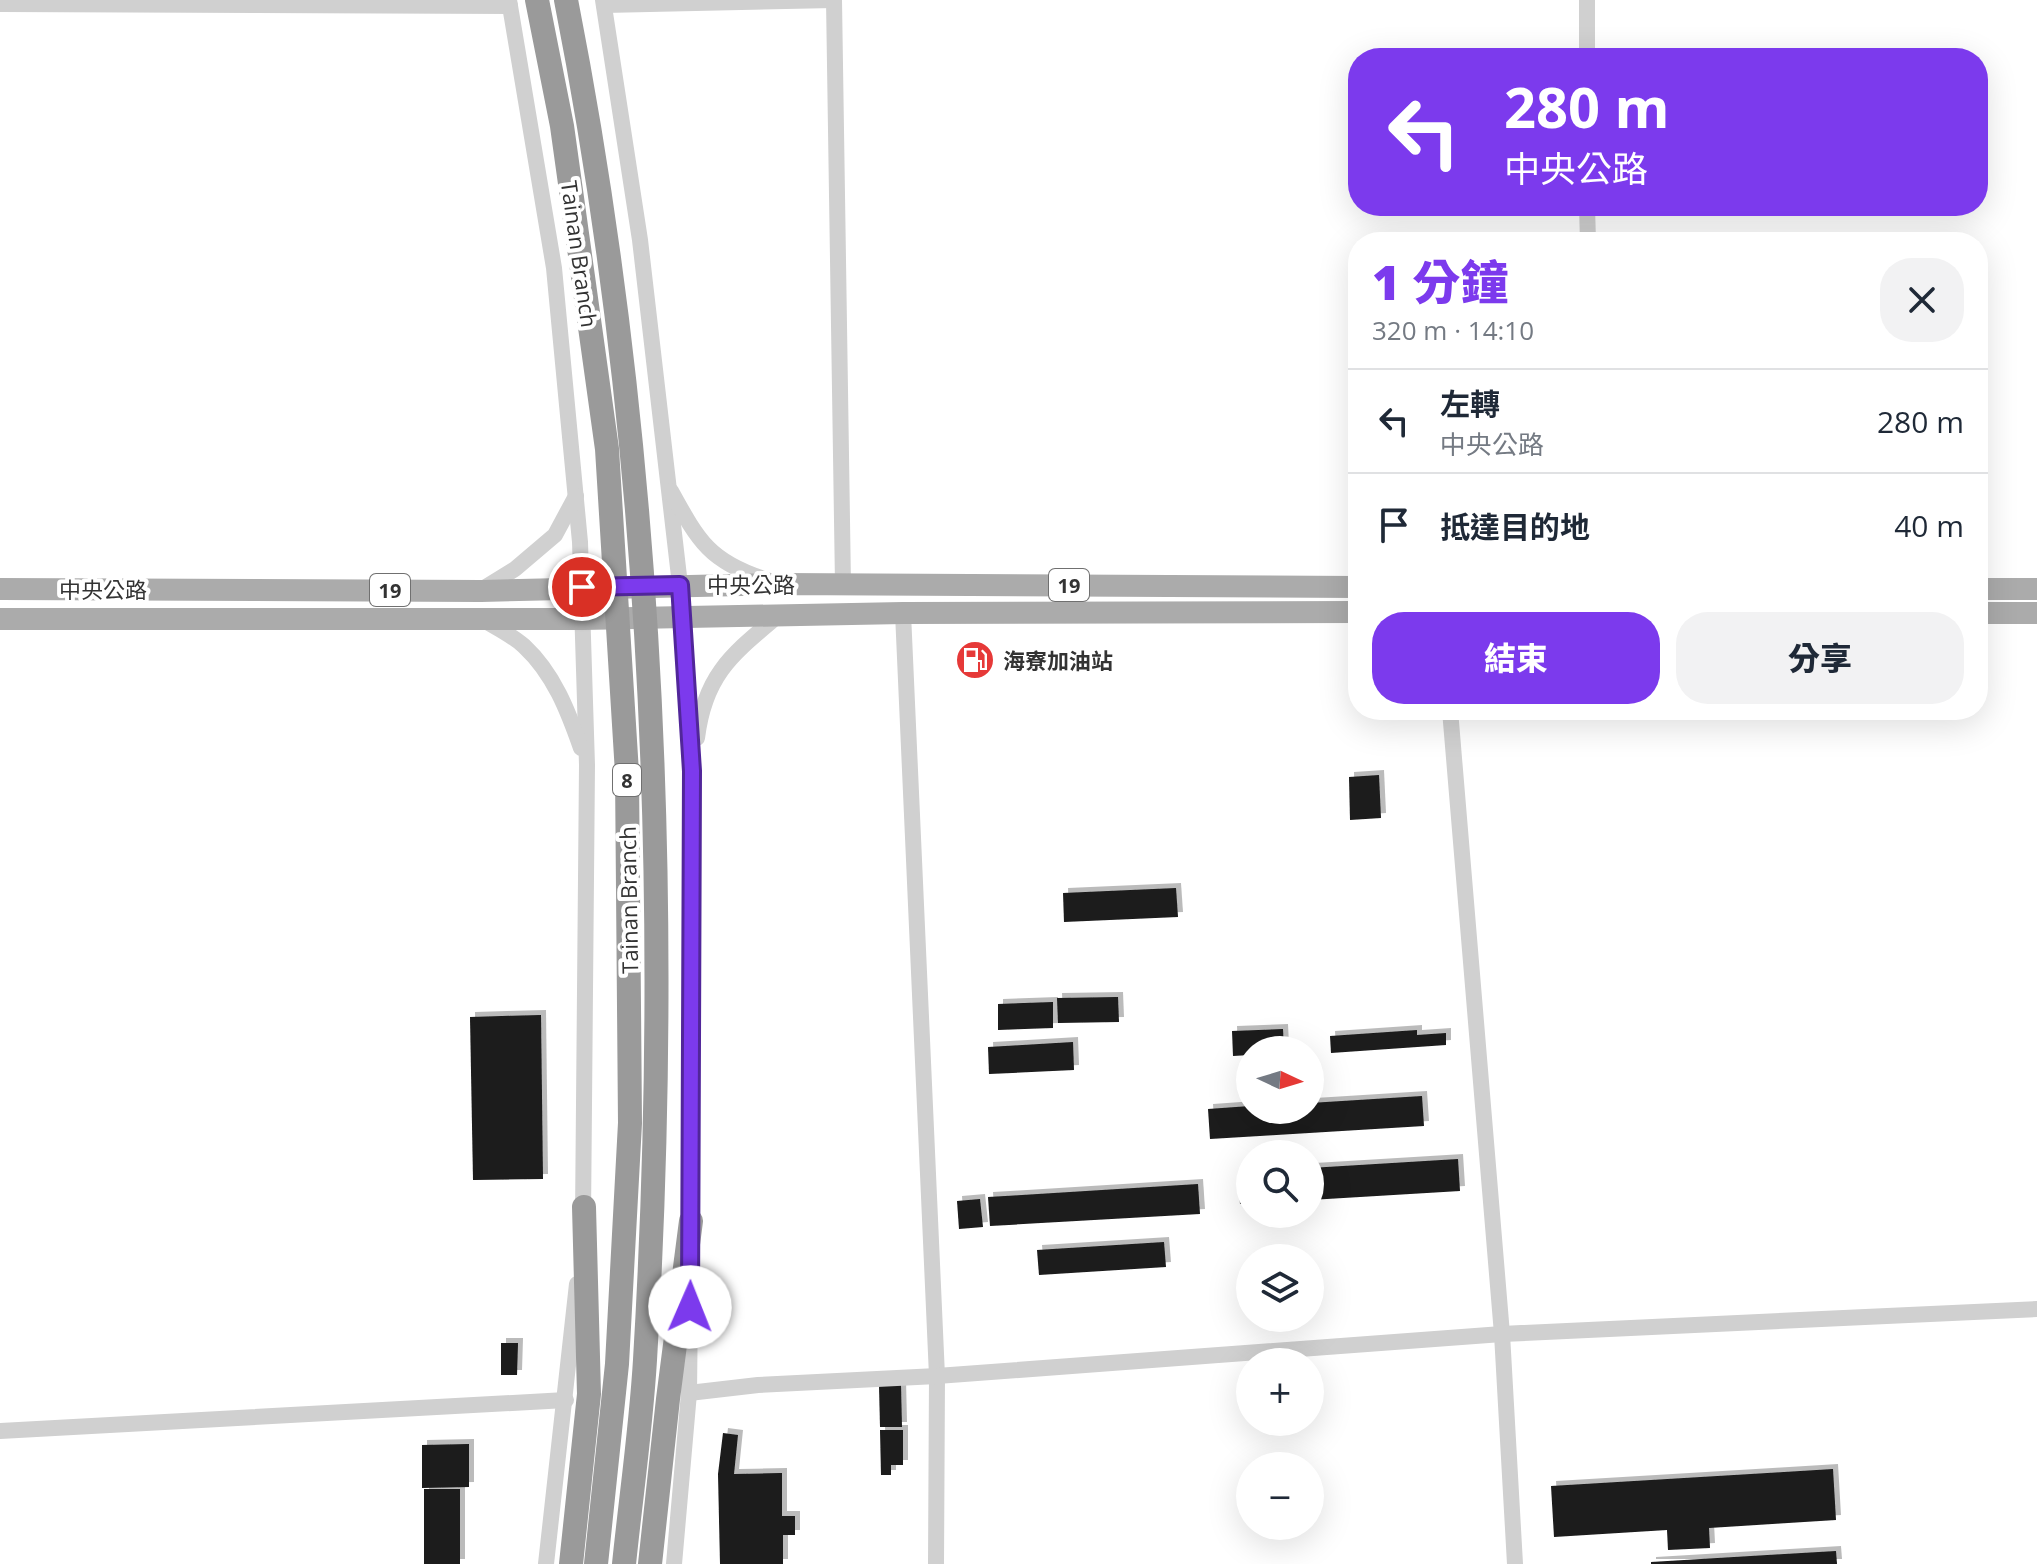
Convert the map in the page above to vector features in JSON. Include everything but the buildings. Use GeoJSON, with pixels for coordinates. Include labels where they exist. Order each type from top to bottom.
{"type":"FeatureCollection","features":[{"type":"Feature","properties":{"kind":"highway","name":"Tainan Branch"},"geometry":{"type":"LineString","coordinates":[[537,0],[562,126],[607,449],[627,773],[630,1123],[617,1364],[596,1564]]}},
{"type":"Feature","properties":{"kind":"highway","name":"Tainan Branch"},"geometry":{"type":"LineString","coordinates":[[566,0],[589,116],[633,446],[655,774],[656,1126],[644,1364],[624,1564]]}},
{"type":"Feature","properties":{"kind":"highway"},"geometry":{"type":"LineString","coordinates":[[571,1564],[589,1394],[584,1207]]}},
{"type":"Feature","properties":{"kind":"highway"},"geometry":{"type":"LineString","coordinates":[[651,1554],[691,1221]]}},
{"type":"Feature","properties":{"kind":"main road","name":"中央公路"},"geometry":{"type":"LineString","coordinates":[[0,589],[481,591],[780,584],[1348,587]]}},
{"type":"Feature","properties":{"kind":"main road"},"geometry":{"type":"LineString","coordinates":[[1988,589],[2037,589]]}},
{"type":"Feature","properties":{"kind":"main road","name":"中央公路"},"geometry":{"type":"LineString","coordinates":[[0,619],[583,619],[780,614],[1348,612]]}},
{"type":"Feature","properties":{"kind":"main road"},"geometry":{"type":"LineString","coordinates":[[1988,613],[2037,613]]}},
{"type":"Feature","properties":{"kind":"street"},"geometry":{"type":"LineString","coordinates":[[674,1564],[689,1393],[692,771],[680,585],[640,240],[603,2],[834,0],[843,585]]}},
{"type":"Feature","properties":{"kind":"street"},"geometry":{"type":"LineString","coordinates":[[1587,0],[1587,48]]}},
{"type":"Feature","properties":{"kind":"street"},"geometry":{"type":"LineString","coordinates":[[0,4],[510,3],[554,268],[577,495],[587,765],[584,1207],[566,1400],[546,1564]]}},
{"type":"Feature","properties":{"kind":"street"},"geometry":{"type":"LineString","coordinates":[[667,483],[709,549],[727,565],[780,584]]}},
{"type":"Feature","properties":{"kind":"street"},"geometry":{"type":"LineString","coordinates":[[481,591],[515,569],[555,535],[577,495]]}},
{"type":"Feature","properties":{"kind":"street"},"geometry":{"type":"LineString","coordinates":[[903,613],[937,1376],[936,1564]]}},
{"type":"Feature","properties":{"kind":"street"},"geometry":{"type":"LineString","coordinates":[[692,771],[699,719],[725,662],[780,614]]}},
{"type":"Feature","properties":{"kind":"street"},"geometry":{"type":"LineString","coordinates":[[480,618],[522,644],[540,664],[564,700],[587,765]]}},
{"type":"Feature","properties":{"kind":"street"},"geometry":{"type":"LineString","coordinates":[[1451,720],[1502,1334],[1515,1564]]}},
{"type":"Feature","properties":{"kind":"street"},"geometry":{"type":"LineString","coordinates":[[689,1393],[758,1385],[937,1376],[1502,1334],[2037,1309]]}},
{"type":"Feature","properties":{"kind":"street"},"geometry":{"type":"LineString","coordinates":[[0,1431],[566,1400]]}},
{"type":"Feature","properties":{"kind":"place","name":"海寮加油站"},"geometry":{"type":"Point","coordinates":[975,660]}},
{"type":"Feature","properties":{"kind":"route"},"geometry":{"type":"LineString","coordinates":[[582,587],[680,585],[692,771],[690,1307]]}}]}
